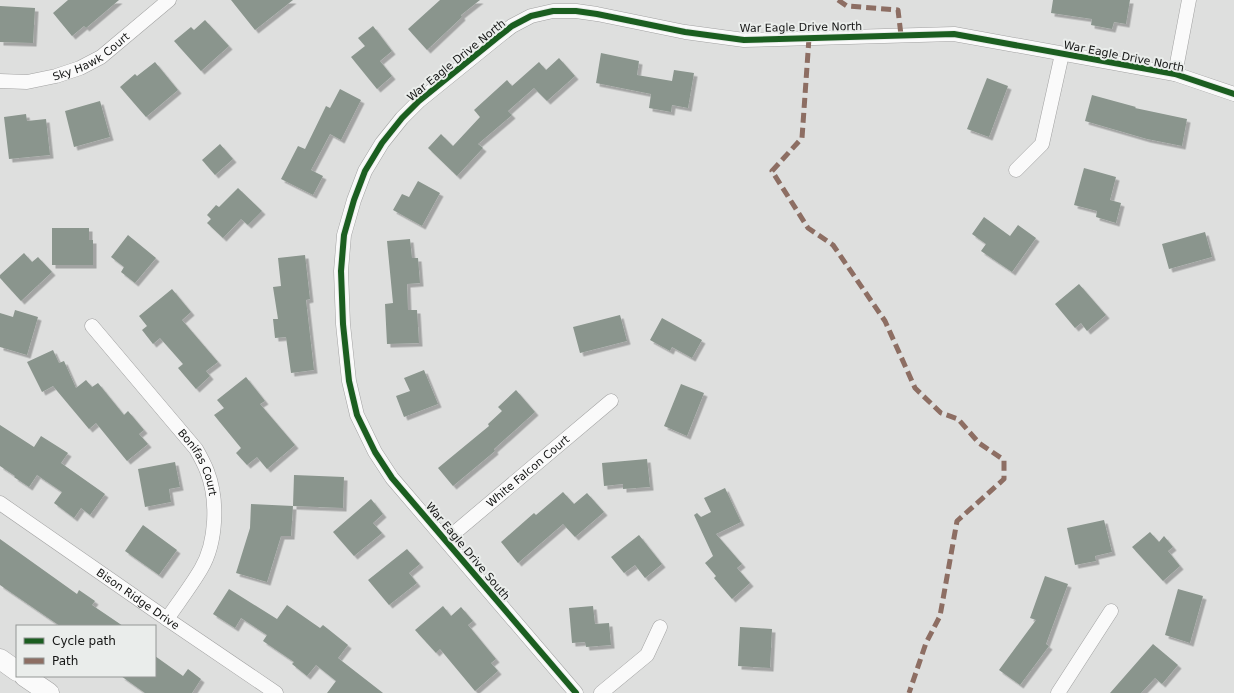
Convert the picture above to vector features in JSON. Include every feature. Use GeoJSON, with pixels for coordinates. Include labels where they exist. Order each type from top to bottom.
{"type":"FeatureCollection","features":[{"type":"Feature","properties":{"kind":"main road"},"geometry":{"type":"LineString","coordinates":[[0,659],[16,670]]}},
{"type":"Feature","properties":{"kind":"main road"},"geometry":{"type":"LineString","coordinates":[[25,677],[49,693]]}},
{"type":"Feature","properties":{"kind":"street","name":"Sky Hawk Court"},"geometry":{"type":"LineString","coordinates":[[0,81],[27,82],[56,76],[80,68],[101,57],[169,0]]}},
{"type":"Feature","properties":{"kind":"street"},"geometry":{"type":"LineString","coordinates":[[1175,74],[1189,0]]}},
{"type":"Feature","properties":{"kind":"street","name":"War Eagle Drive North"},"geometry":{"type":"LineString","coordinates":[[357,415],[349,374],[341,271],[344,235],[354,200],[365,171],[382,143],[402,118],[419,101],[498,36],[512,26],[531,16],[553,11],[576,11],[685,32],[744,40],[954,34],[1175,74],[1234,94]]}},
{"type":"Feature","properties":{"kind":"street","name":"War Eagle Drive North"},"geometry":{"type":"LineString","coordinates":[[1016,170],[1042,144],[1062,54]]}},
{"type":"Feature","properties":{"kind":"street","name":"Bonifas Court"},"geometry":{"type":"LineString","coordinates":[[92,326],[196,449],[207,470],[213,493],[214,519],[210,544],[202,568],[167,619]]}},
{"type":"Feature","properties":{"kind":"street","name":"White Falcon Court"},"geometry":{"type":"LineString","coordinates":[[446,540],[610,401]]}},
{"type":"Feature","properties":{"kind":"street","name":"War Eagle Drive South"},"geometry":{"type":"LineString","coordinates":[[357,415],[375,452],[392,478],[576,693]]}},
{"type":"Feature","properties":{"kind":"street","name":"Bison Ridge Drive"},"geometry":{"type":"LineString","coordinates":[[0,503],[276,693]]}},
{"type":"Feature","properties":{"kind":"street"},"geometry":{"type":"LineString","coordinates":[[1058,693],[1111,611]]}},
{"type":"Feature","properties":{"kind":"street"},"geometry":{"type":"LineString","coordinates":[[601,693],[647,655],[660,627]]}},
{"type":"Feature","properties":{"kind":"building"},"geometry":{"type":"Polygon","coordinates":[[[68,0],[119,0],[86,28],[84,26],[72,36],[53,13],[68,0]]]}},
{"type":"Feature","properties":{"kind":"building"},"geometry":{"type":"Polygon","coordinates":[[[231,0],[293,0],[255,30],[231,0]]]}},
{"type":"Feature","properties":{"kind":"building"},"geometry":{"type":"Polygon","coordinates":[[[440,0],[480,0],[461,15],[462,17],[427,50],[408,29],[440,0]]]}},
{"type":"Feature","properties":{"kind":"building"},"geometry":{"type":"Polygon","coordinates":[[[1053,0],[1130,0],[1126,24],[1114,22],[1112,29],[1091,25],[1092,19],[1051,13],[1053,0]]]}},
{"type":"Feature","properties":{"kind":"building"},"geometry":{"type":"Polygon","coordinates":[[[0,6],[35,8],[33,43],[0,42],[0,6]]]}},
{"type":"Feature","properties":{"kind":"building"},"geometry":{"type":"Polygon","coordinates":[[[205,20],[229,46],[201,71],[174,41],[191,27],[194,30],[205,20]]]}},
{"type":"Feature","properties":{"kind":"building"},"geometry":{"type":"Polygon","coordinates":[[[373,26],[392,51],[380,61],[392,76],[377,89],[351,57],[365,46],[358,38],[373,26]]]}},
{"type":"Feature","properties":{"kind":"building"},"geometry":{"type":"Polygon","coordinates":[[[601,53],[639,61],[637,75],[672,81],[674,70],[694,73],[688,108],[672,105],[671,112],[649,108],[651,94],[596,83],[601,53]]]}},
{"type":"Feature","properties":{"kind":"building"},"geometry":{"type":"Polygon","coordinates":[[[559,58],[575,76],[547,101],[534,88],[508,111],[512,115],[478,144],[483,148],[457,176],[428,148],[441,134],[453,146],[480,117],[474,110],[507,80],[512,86],[539,62],[546,70],[559,58]]]}},
{"type":"Feature","properties":{"kind":"building"},"geometry":{"type":"Polygon","coordinates":[[[155,62],[178,90],[146,117],[120,87],[135,74],[137,76],[155,62]]]}},
{"type":"Feature","properties":{"kind":"building"},"geometry":{"type":"Polygon","coordinates":[[[987,78],[1008,86],[989,137],[967,129],[987,78]]]}},
{"type":"Feature","properties":{"kind":"building"},"geometry":{"type":"Polygon","coordinates":[[[340,89],[361,100],[341,140],[330,134],[311,170],[323,176],[313,195],[281,179],[298,146],[305,149],[326,106],[330,108],[340,89]]]}},
{"type":"Feature","properties":{"kind":"building"},"geometry":{"type":"Polygon","coordinates":[[[1092,95],[1136,107],[1135,108],[1187,119],[1182,146],[1147,139],[1085,121],[1092,95]]]}},
{"type":"Feature","properties":{"kind":"building"},"geometry":{"type":"Polygon","coordinates":[[[100,101],[110,137],[74,147],[65,111],[100,101]]]}},
{"type":"Feature","properties":{"kind":"building"},"geometry":{"type":"Polygon","coordinates":[[[26,114],[27,121],[46,119],[50,155],[9,159],[4,117],[26,114]]]}},
{"type":"Feature","properties":{"kind":"building"},"geometry":{"type":"Polygon","coordinates":[[[220,144],[233,159],[215,175],[202,160],[220,144]]]}},
{"type":"Feature","properties":{"kind":"building"},"geometry":{"type":"Polygon","coordinates":[[[1084,168],[1116,177],[1110,200],[1121,203],[1116,223],[1096,217],[1097,211],[1074,205],[1084,168]]]}},
{"type":"Feature","properties":{"kind":"building"},"geometry":{"type":"Polygon","coordinates":[[[418,181],[440,193],[422,226],[393,210],[402,194],[409,197],[418,181]]]}},
{"type":"Feature","properties":{"kind":"building"},"geometry":{"type":"Polygon","coordinates":[[[238,188],[262,211],[248,225],[241,219],[223,238],[207,223],[211,219],[207,215],[216,205],[219,207],[238,188]]]}},
{"type":"Feature","properties":{"kind":"building"},"geometry":{"type":"Polygon","coordinates":[[[984,217],[1010,236],[1018,225],[1036,238],[1012,272],[981,251],[986,244],[972,234],[984,217]]]}},
{"type":"Feature","properties":{"kind":"building"},"geometry":{"type":"Polygon","coordinates":[[[52,228],[89,228],[89,240],[93,240],[93,265],[52,265],[52,228]]]}},
{"type":"Feature","properties":{"kind":"building"},"geometry":{"type":"Polygon","coordinates":[[[1205,232],[1212,257],[1169,269],[1162,244],[1205,232]]]}},
{"type":"Feature","properties":{"kind":"building"},"geometry":{"type":"Polygon","coordinates":[[[128,235],[156,258],[135,283],[121,272],[124,267],[111,257],[128,235]]]}},
{"type":"Feature","properties":{"kind":"building"},"geometry":{"type":"Polygon","coordinates":[[[410,239],[412,258],[418,258],[420,283],[407,284],[408,310],[417,310],[419,343],[387,344],[385,304],[393,303],[387,241],[410,239]]]}},
{"type":"Feature","properties":{"kind":"building"},"geometry":{"type":"Polygon","coordinates":[[[24,253],[32,262],[38,257],[52,272],[21,301],[0,278],[0,275],[24,253]]]}},
{"type":"Feature","properties":{"kind":"building"},"geometry":{"type":"Polygon","coordinates":[[[305,255],[310,299],[306,300],[314,370],[291,373],[286,337],[275,338],[273,319],[278,319],[273,287],[281,286],[278,258],[305,255]]]}},
{"type":"Feature","properties":{"kind":"building"},"geometry":{"type":"Polygon","coordinates":[[[1079,284],[1106,315],[1087,331],[1081,323],[1075,328],[1055,304],[1079,284]]]}},
{"type":"Feature","properties":{"kind":"building"},"geometry":{"type":"Polygon","coordinates":[[[172,289],[191,312],[182,320],[218,362],[206,371],[210,376],[196,389],[178,368],[183,364],[160,338],[153,344],[142,330],[147,326],[139,316],[172,289]]]}},
{"type":"Feature","properties":{"kind":"building"},"geometry":{"type":"Polygon","coordinates":[[[15,310],[38,317],[27,355],[0,347],[0,313],[13,317],[15,310]]]}},
{"type":"Feature","properties":{"kind":"building"},"geometry":{"type":"Polygon","coordinates":[[[620,315],[627,341],[580,353],[573,327],[620,315]]]}},
{"type":"Feature","properties":{"kind":"building"},"geometry":{"type":"Polygon","coordinates":[[[662,318],[702,340],[692,358],[672,347],[670,351],[650,340],[662,318]]]}},
{"type":"Feature","properties":{"kind":"building"},"geometry":{"type":"Polygon","coordinates":[[[53,350],[59,363],[64,361],[76,388],[86,380],[92,387],[98,383],[124,415],[128,411],[144,430],[139,434],[148,444],[127,461],[96,423],[89,429],[53,386],[42,392],[27,362],[53,350]]]}},
{"type":"Feature","properties":{"kind":"building"},"geometry":{"type":"Polygon","coordinates":[[[424,370],[438,404],[404,417],[396,396],[410,391],[404,378],[424,370]]]}},
{"type":"Feature","properties":{"kind":"building"},"geometry":{"type":"Polygon","coordinates":[[[246,377],[265,401],[260,404],[295,445],[267,469],[257,457],[247,465],[236,453],[241,448],[214,415],[224,408],[217,400],[246,377]]]}},
{"type":"Feature","properties":{"kind":"building"},"geometry":{"type":"Polygon","coordinates":[[[681,384],[704,393],[687,436],[664,426],[681,384]]]}},
{"type":"Feature","properties":{"kind":"building"},"geometry":{"type":"Polygon","coordinates":[[[516,390],[535,412],[494,449],[495,451],[453,486],[438,468],[489,426],[488,424],[502,411],[498,407],[516,390]]]}},
{"type":"Feature","properties":{"kind":"building"},"geometry":{"type":"Polygon","coordinates":[[[0,425],[34,447],[41,436],[68,453],[61,463],[105,494],[90,515],[81,508],[74,518],[54,503],[62,492],[37,475],[29,487],[0,466],[0,425]]]}},
{"type":"Feature","properties":{"kind":"building"},"geometry":{"type":"Polygon","coordinates":[[[647,459],[650,487],[623,489],[623,484],[604,486],[602,463],[647,459]]]}},
{"type":"Feature","properties":{"kind":"building"},"geometry":{"type":"Polygon","coordinates":[[[175,462],[180,487],[169,489],[171,502],[145,507],[138,469],[175,462]]]}},
{"type":"Feature","properties":{"kind":"building"},"geometry":{"type":"Polygon","coordinates":[[[294,475],[344,477],[343,508],[293,506],[294,475]]]}},
{"type":"Feature","properties":{"kind":"building"},"geometry":{"type":"Polygon","coordinates":[[[725,488],[741,522],[716,534],[742,564],[737,568],[750,583],[732,599],[714,578],[716,576],[705,563],[713,556],[694,515],[697,513],[701,517],[711,512],[704,498],[725,488]]]}},
{"type":"Feature","properties":{"kind":"building"},"geometry":{"type":"Polygon","coordinates":[[[563,492],[574,504],[587,493],[604,512],[575,537],[563,524],[518,563],[501,542],[534,513],[536,515],[563,492]]]}},
{"type":"Feature","properties":{"kind":"building"},"geometry":{"type":"Polygon","coordinates":[[[371,499],[383,514],[373,523],[382,533],[354,556],[333,532],[371,499]]]}},
{"type":"Feature","properties":{"kind":"building"},"geometry":{"type":"Polygon","coordinates":[[[251,504],[293,506],[291,536],[281,536],[267,582],[236,573],[250,528],[251,504]]]}},
{"type":"Feature","properties":{"kind":"building"},"geometry":{"type":"Polygon","coordinates":[[[1104,520],[1112,552],[1095,556],[1096,561],[1075,565],[1067,528],[1104,520]]]}},
{"type":"Feature","properties":{"kind":"building"},"geometry":{"type":"Polygon","coordinates":[[[143,525],[177,550],[159,575],[125,551],[143,525]]]}},
{"type":"Feature","properties":{"kind":"building"},"geometry":{"type":"Polygon","coordinates":[[[1150,532],[1159,542],[1164,536],[1173,547],[1168,551],[1180,566],[1163,581],[1132,547],[1150,532]]]}},
{"type":"Feature","properties":{"kind":"building"},"geometry":{"type":"Polygon","coordinates":[[[639,535],[662,564],[645,578],[635,565],[624,573],[611,557],[639,535]]]}},
{"type":"Feature","properties":{"kind":"building"},"geometry":{"type":"Polygon","coordinates":[[[0,539],[77,594],[79,590],[95,601],[92,605],[122,625],[59,625],[0,585],[0,539]]]}},
{"type":"Feature","properties":{"kind":"building"},"geometry":{"type":"Polygon","coordinates":[[[407,549],[420,564],[409,573],[417,583],[389,605],[368,580],[407,549]]]}},
{"type":"Feature","properties":{"kind":"building"},"geometry":{"type":"Polygon","coordinates":[[[1045,576],[1068,584],[1046,644],[1049,646],[1020,685],[999,670],[1036,620],[1030,618],[1045,576]]]}},
{"type":"Feature","properties":{"kind":"building"},"geometry":{"type":"Polygon","coordinates":[[[229,589],[277,619],[287,605],[320,628],[323,625],[348,645],[338,658],[383,693],[327,693],[336,681],[316,665],[307,676],[292,664],[294,662],[263,641],[267,635],[241,618],[235,628],[213,614],[229,589]]]}},
{"type":"Feature","properties":{"kind":"building"},"geometry":{"type":"Polygon","coordinates":[[[1178,589],[1203,596],[1190,643],[1165,635],[1178,589]]]}},
{"type":"Feature","properties":{"kind":"building"},"geometry":{"type":"Polygon","coordinates":[[[443,606],[451,616],[461,607],[473,621],[468,625],[496,659],[491,663],[498,671],[475,691],[440,649],[436,653],[415,630],[443,606]]]}},
{"type":"Feature","properties":{"kind":"building"},"geometry":{"type":"Polygon","coordinates":[[[593,606],[595,624],[609,623],[611,645],[586,647],[585,642],[572,643],[569,608],[593,606]]]}},
{"type":"Feature","properties":{"kind":"building"},"geometry":{"type":"Polygon","coordinates":[[[740,627],[772,629],[770,668],[738,666],[740,627]]]}},
{"type":"Feature","properties":{"kind":"building"},"geometry":{"type":"Polygon","coordinates":[[[1153,644],[1178,665],[1162,684],[1155,678],[1141,693],[1110,693],[1153,644]]]}},
{"type":"Feature","properties":{"kind":"building"},"geometry":{"type":"Polygon","coordinates":[[[156,657],[183,676],[188,669],[201,679],[192,693],[145,693],[122,677],[156,677],[156,657]]]}},
{"type":"Feature","properties":{"kind":"marked path"},"geometry":{"type":"LineString","coordinates":[[838,0],[847,6],[898,10],[901,35]]}},
{"type":"Feature","properties":{"kind":"marked path"},"geometry":{"type":"LineString","coordinates":[[809,38],[802,138],[772,171],[808,228],[833,245],[885,321],[915,388],[941,413],[958,419],[979,443],[1004,460],[1004,479],[957,521],[940,616],[926,643],[909,693]]}},
{"type":"Feature","properties":{"kind":"cycle path"},"geometry":{"type":"LineString","coordinates":[[576,693],[392,478],[375,452],[357,415],[349,381],[343,324],[341,271],[344,235],[354,200],[365,171],[382,143],[402,118],[419,101],[512,26],[531,16],[553,11],[576,11],[597,14],[685,32],[744,40],[954,34],[1175,74],[1234,94]]}}]}
